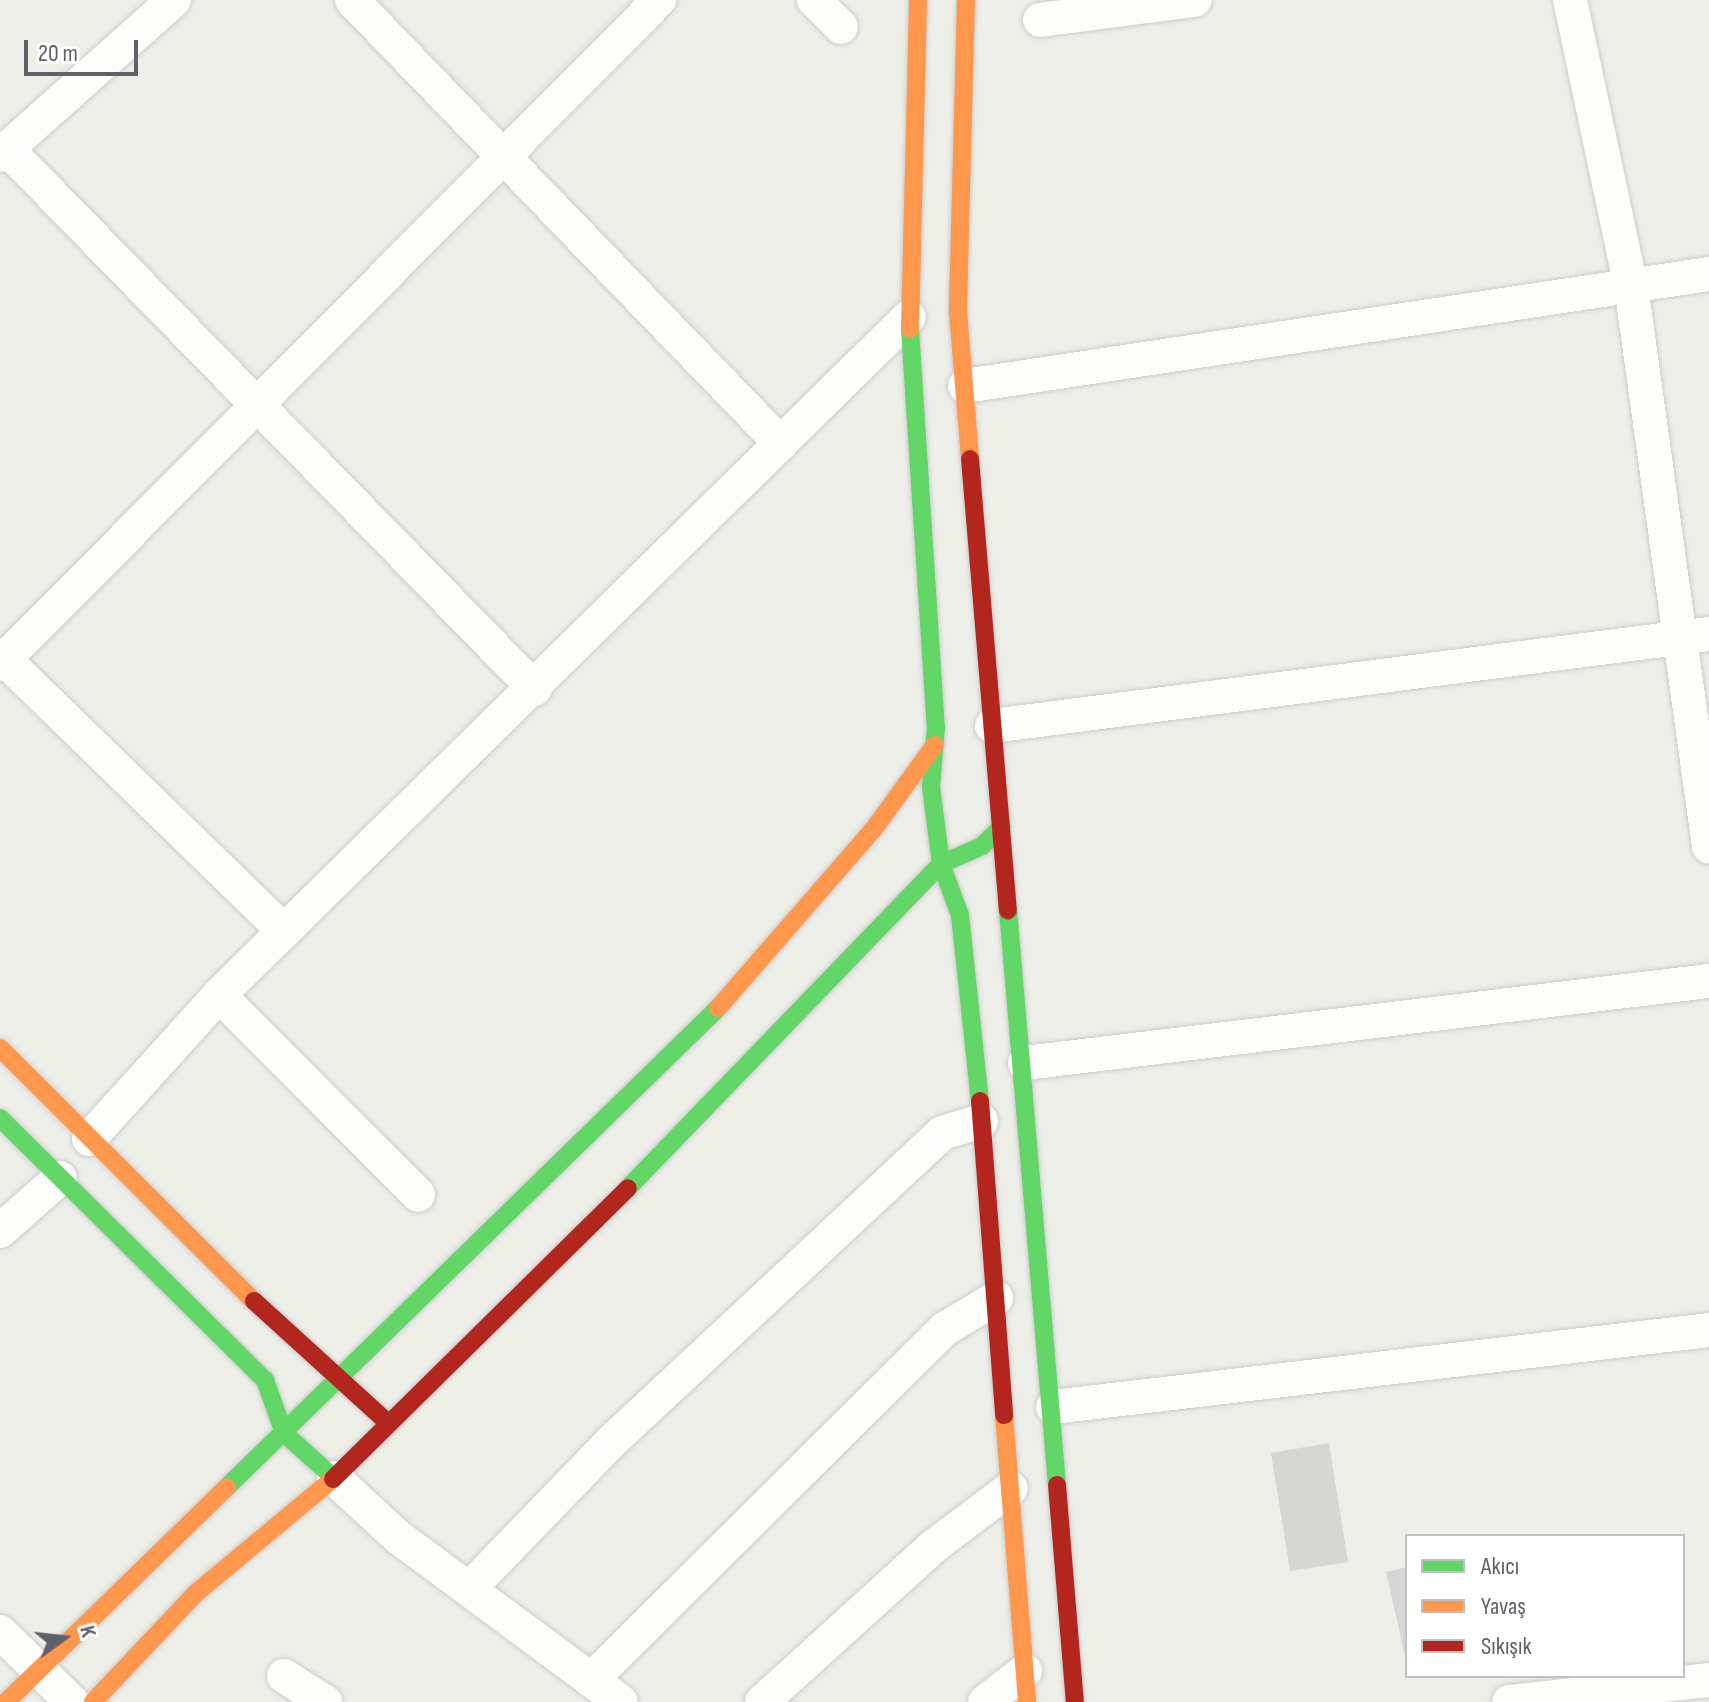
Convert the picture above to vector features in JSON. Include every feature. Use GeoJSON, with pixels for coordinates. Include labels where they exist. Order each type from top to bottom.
{"type":"FeatureCollection","features":[{"type":"Feature","properties":{"kind":"street"},"geometry":{"type":"LineString","coordinates":[[174,0],[4,152],[257,402],[535,689]]}},
{"type":"Feature","properties":{"kind":"street"},"geometry":{"type":"LineString","coordinates":[[352,0],[499,159],[781,444]]}},
{"type":"Feature","properties":{"kind":"street"},"geometry":{"type":"LineString","coordinates":[[284,931],[1,660],[659,0]]}},
{"type":"Feature","properties":{"kind":"street"},"geometry":{"type":"LineString","coordinates":[[814,0],[841,27]]}},
{"type":"Feature","properties":{"kind":"street"},"geometry":{"type":"LineString","coordinates":[[918,0],[909,317],[941,864],[960,915],[981,1121],[1026,1687],[985,1702]]}},
{"type":"Feature","properties":{"kind":"street"},"geometry":{"type":"LineString","coordinates":[[966,0],[958,312],[965,386],[971,729],[1002,826],[1025,1063],[1075,1702]]}},
{"type":"Feature","properties":{"kind":"street"},"geometry":{"type":"LineString","coordinates":[[1040,20],[1195,0]]}},
{"type":"Feature","properties":{"kind":"street"},"geometry":{"type":"LineString","coordinates":[[1570,0],[1631,286],[1674,639],[1709,847]]}},
{"type":"Feature","properties":{"kind":"street"},"geometry":{"type":"LineString","coordinates":[[965,386],[1709,274]]}},
{"type":"Feature","properties":{"kind":"street"},"geometry":{"type":"LineString","coordinates":[[89,1139],[219,995],[535,689],[909,317]]}},
{"type":"Feature","properties":{"kind":"street"},"geometry":{"type":"LineString","coordinates":[[6,1702],[284,1433],[340,1373],[709,1018],[873,830],[934,745],[971,729],[1709,634]]}},
{"type":"Feature","properties":{"kind":"street"},"geometry":{"type":"LineString","coordinates":[[93,1702],[196,1593],[334,1478],[852,963],[941,864],[982,846],[1002,826]]}},
{"type":"Feature","properties":{"kind":"street"},"geometry":{"type":"LineString","coordinates":[[1025,1063],[1709,981]]}},
{"type":"Feature","properties":{"kind":"street"},"geometry":{"type":"LineString","coordinates":[[219,995],[418,1195]]}},
{"type":"Feature","properties":{"kind":"street"},"geometry":{"type":"LineString","coordinates":[[0,1048],[275,1322],[340,1373],[387,1422]]}},
{"type":"Feature","properties":{"kind":"street"},"geometry":{"type":"LineString","coordinates":[[0,1118],[265,1380],[284,1433],[469,1589],[621,1702]]}},
{"type":"Feature","properties":{"kind":"street"},"geometry":{"type":"LineString","coordinates":[[469,1589],[611,1442],[942,1133],[981,1121]]}},
{"type":"Feature","properties":{"kind":"street"},"geometry":{"type":"LineString","coordinates":[[0,1231],[60,1178]]}},
{"type":"Feature","properties":{"kind":"street"},"geometry":{"type":"LineString","coordinates":[[591,1680],[945,1329],[996,1298]]}},
{"type":"Feature","properties":{"kind":"street"},"geometry":{"type":"LineString","coordinates":[[1053,1407],[1709,1330]]}},
{"type":"Feature","properties":{"kind":"street"},"geometry":{"type":"LineString","coordinates":[[762,1702],[934,1546],[1011,1488]]}},
{"type":"Feature","properties":{"kind":"street"},"geometry":{"type":"LineString","coordinates":[[0,1632],[72,1702]]}},
{"type":"Feature","properties":{"kind":"street"},"geometry":{"type":"LineString","coordinates":[[284,1676],[325,1702]]}},
{"type":"Feature","properties":{"kind":"street"},"geometry":{"type":"LineString","coordinates":[[1509,1702],[1709,1680]]}},
{"type":"Feature","properties":{"kind":"building"},"geometry":{"type":"Polygon","coordinates":[[[1329,1443],[1348,1562],[1290,1571],[1271,1453],[1329,1443]]]}},
{"type":"Feature","properties":{"kind":"building"},"geometry":{"type":"Polygon","coordinates":[[[1405,1567],[1405,1656],[1386,1572],[1405,1567]]]}},
{"type":"Feature","properties":{"kind":"traffic: fast"},"geometry":{"type":"LineString","coordinates":[[910,329],[936,726],[931,787],[941,864],[960,915],[980,1101]]}},
{"type":"Feature","properties":{"kind":"traffic: fast"},"geometry":{"type":"LineString","coordinates":[[628,1188],[941,864],[982,846],[1002,826]]}},
{"type":"Feature","properties":{"kind":"traffic: fast"},"geometry":{"type":"LineString","coordinates":[[1008,910],[1057,1485]]}},
{"type":"Feature","properties":{"kind":"traffic: fast"},"geometry":{"type":"LineString","coordinates":[[227,1487],[718,1008]]}},
{"type":"Feature","properties":{"kind":"traffic: fast"},"geometry":{"type":"LineString","coordinates":[[0,1118],[265,1380],[284,1433],[334,1478]]}},
{"type":"Feature","properties":{"kind":"traffic: slow"},"geometry":{"type":"LineString","coordinates":[[910,329],[918,0]]}},
{"type":"Feature","properties":{"kind":"traffic: slow"},"geometry":{"type":"LineString","coordinates":[[966,0],[958,312],[970,459]]}},
{"type":"Feature","properties":{"kind":"traffic: slow"},"geometry":{"type":"LineString","coordinates":[[718,1008],[873,830],[935,745]]}},
{"type":"Feature","properties":{"kind":"traffic: slow"},"geometry":{"type":"LineString","coordinates":[[0,1048],[254,1301]]}},
{"type":"Feature","properties":{"kind":"traffic: slow"},"geometry":{"type":"LineString","coordinates":[[1004,1415],[1027,1702]]}},
{"type":"Feature","properties":{"kind":"traffic: slow"},"geometry":{"type":"LineString","coordinates":[[93,1702],[196,1593],[333,1479]]}},
{"type":"Feature","properties":{"kind":"traffic: slow"},"geometry":{"type":"LineString","coordinates":[[6,1702],[227,1487]]}},
{"type":"Feature","properties":{"kind":"traffic: jam"},"geometry":{"type":"LineString","coordinates":[[970,459],[1008,910]]}},
{"type":"Feature","properties":{"kind":"traffic: jam"},"geometry":{"type":"LineString","coordinates":[[980,1101],[1004,1415]]}},
{"type":"Feature","properties":{"kind":"traffic: jam"},"geometry":{"type":"LineString","coordinates":[[333,1479],[628,1188]]}},
{"type":"Feature","properties":{"kind":"traffic: jam"},"geometry":{"type":"LineString","coordinates":[[254,1301],[387,1422]]}},
{"type":"Feature","properties":{"kind":"traffic: jam"},"geometry":{"type":"LineString","coordinates":[[1057,1485],[1075,1702]]}}]}
